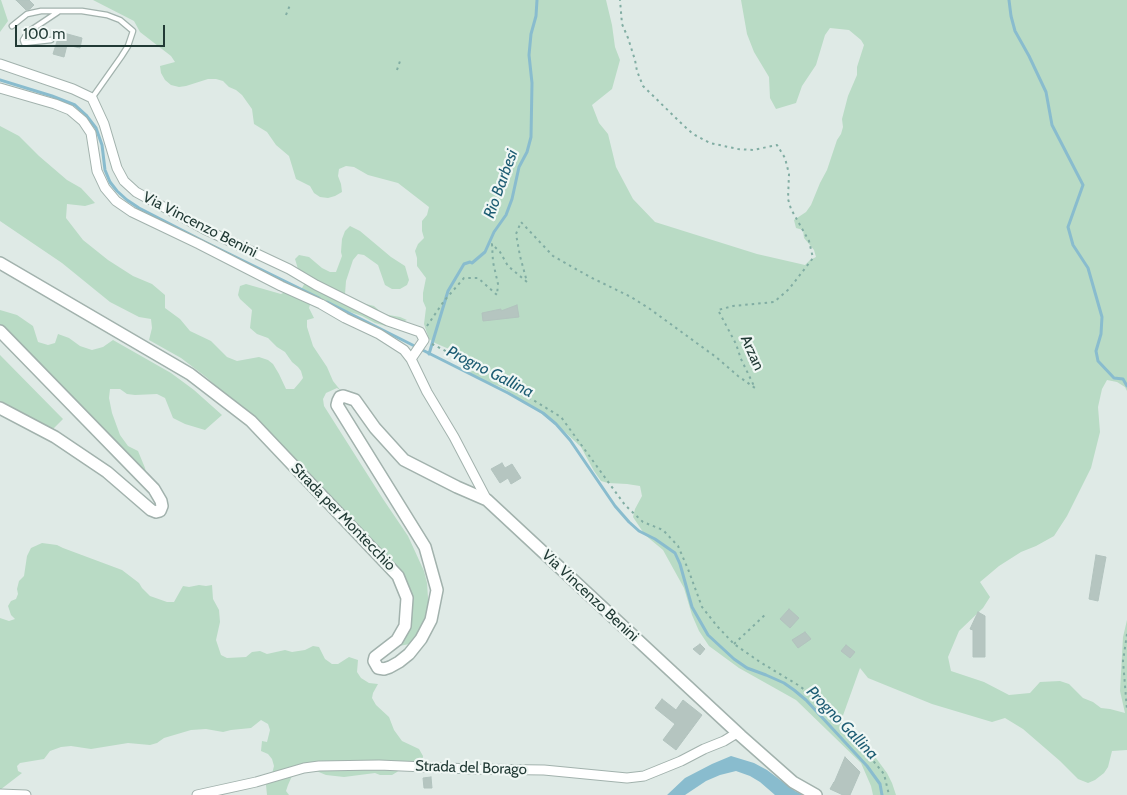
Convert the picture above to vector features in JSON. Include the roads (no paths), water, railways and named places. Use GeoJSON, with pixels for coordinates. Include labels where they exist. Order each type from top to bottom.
{"type":"FeatureCollection","features":[{"type":"Feature","properties":{"kind":"street"},"geometry":{"type":"LineString","coordinates":[[0,64],[73,89],[92,98]]}},
{"type":"Feature","properties":{"kind":"street","name":"Via Vincenzo Benini"},"geometry":{"type":"LineString","coordinates":[[0,88],[55,104],[70,110],[83,121],[91,133],[97,171],[105,188],[116,201],[132,212],[321,304],[379,334],[413,357],[427,392],[454,437],[487,500],[737,733],[793,782],[816,795]]}},
{"type":"Feature","properties":{"kind":"street","name":"Via Vincenzo Benini"},"geometry":{"type":"LineString","coordinates":[[92,98],[104,124],[117,168],[124,181],[136,192],[204,229],[289,269],[316,285],[388,321],[420,332],[422,337],[413,357]]}},
{"type":"Feature","properties":{"kind":"street","name":"Strada per Montecchio"},"geometry":{"type":"LineString","coordinates":[[0,263],[190,374],[251,421],[398,576],[407,598],[405,626],[397,640],[375,657],[374,662],[378,668],[384,669],[398,662],[409,654],[421,639],[431,620],[437,590],[426,547],[337,405],[340,397],[343,396],[355,400],[375,428],[404,460],[487,500]]}},
{"type":"Feature","properties":{"kind":"street"},"geometry":{"type":"LineString","coordinates":[[0,332],[154,489],[162,501],[160,511],[151,510],[107,472],[55,437],[0,408]]}},
{"type":"Feature","properties":{"kind":"street","name":"Strada del Borago"},"geometry":{"type":"LineString","coordinates":[[197,795],[256,782],[304,768],[327,766],[379,765],[544,770],[627,778],[644,776],[724,741],[737,733]]}},
{"type":"Feature","properties":{"kind":"street"},"geometry":{"type":"LineString","coordinates":[[0,794],[26,795]]}},
{"type":"Feature","properties":{"kind":"lane"},"geometry":{"type":"LineString","coordinates":[[12,26],[27,14],[41,11],[82,12],[107,15],[120,20],[133,31],[122,57],[92,98]]}},
{"type":"Feature","properties":{"kind":"lane"},"geometry":{"type":"LineString","coordinates":[[51,40],[24,43],[23,40],[28,32],[59,12]]}},
{"type":"Feature","properties":{"kind":"water"},"geometry":{"type":"Polygon","coordinates":[[[731,756],[754,763],[767,770],[803,795],[775,795],[760,782],[736,771],[706,781],[685,795],[667,795],[685,778],[731,756]]]}},
{"type":"Feature","properties":{"kind":"waterway","name":"Rio Barbesi"},"geometry":{"type":"LineString","coordinates":[[429,354],[448,291],[464,264],[472,263],[485,252],[494,232],[506,215],[512,199],[519,167],[527,152],[531,137],[532,83],[529,55],[537,0]]}},
{"type":"Feature","properties":{"kind":"waterway"},"geometry":{"type":"LineString","coordinates":[[1009,0],[1015,31],[1046,92],[1052,125],[1083,185],[1068,227],[1073,245],[1088,268],[1102,317],[1101,334],[1096,351],[1098,361],[1114,378],[1123,379],[1127,386]]}},
{"type":"Feature","properties":{"kind":"waterway","name":"Progno Gallina"},"geometry":{"type":"LineString","coordinates":[[0,80],[75,105],[86,115],[96,128],[102,145],[105,170],[110,182],[127,200],[205,242],[319,298]]}},
{"type":"Feature","properties":{"kind":"waterway","name":"Progno Gallina"},"geometry":{"type":"LineString","coordinates":[[327,302],[508,393],[543,413],[556,424],[570,440],[615,506],[629,522],[639,531],[655,539],[675,553],[692,607],[708,635],[734,659],[747,668],[784,683],[806,700],[867,766],[880,784],[882,795]]}}]}
